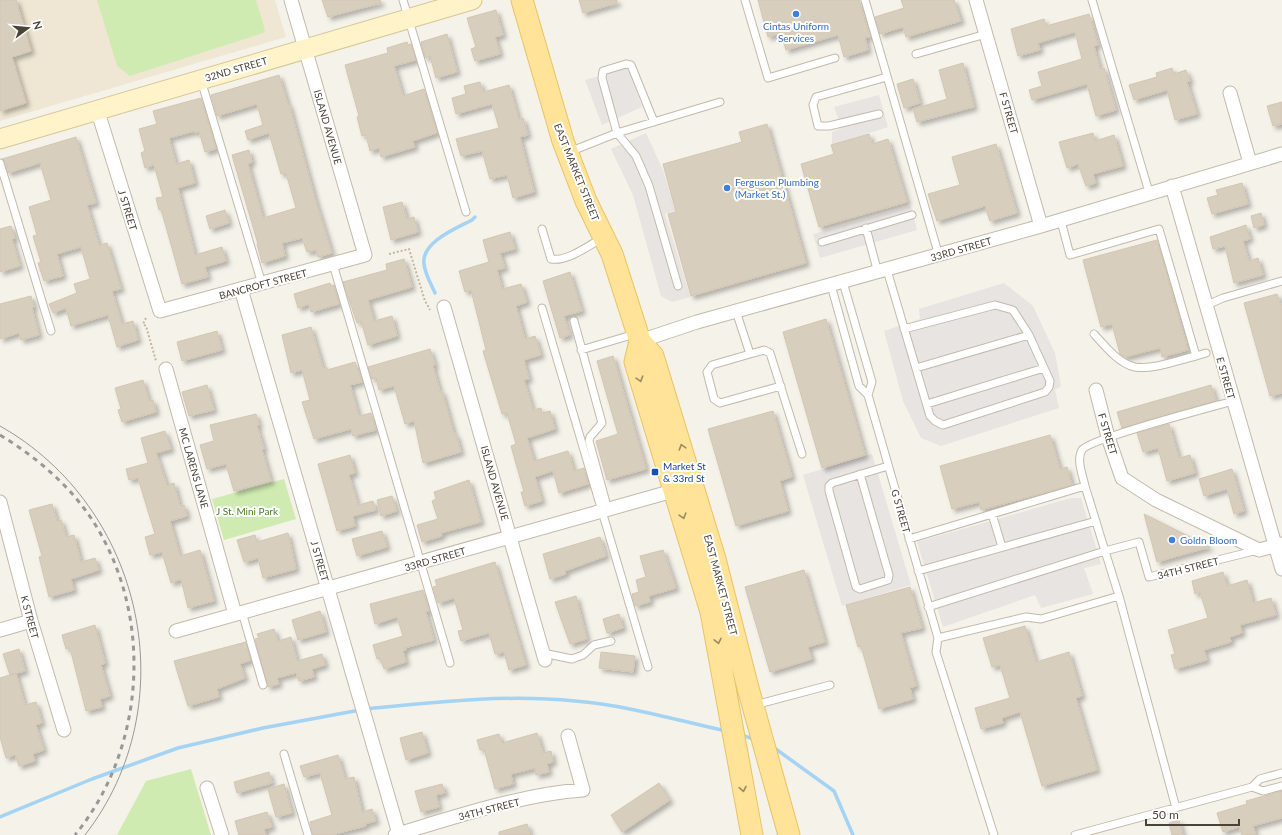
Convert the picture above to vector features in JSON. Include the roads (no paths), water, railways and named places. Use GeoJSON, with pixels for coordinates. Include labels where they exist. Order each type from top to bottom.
{"type":"FeatureCollection","features":[{"type":"Feature","properties":{"kind":"main road","name":"32ND STREET"},"geometry":{"type":"LineString","coordinates":[[0,139],[97,109],[472,0]]}},
{"type":"Feature","properties":{"kind":"main road","name":"EAST MARKET STREET"},"geometry":{"type":"LineString","coordinates":[[522,0],[567,153],[586,201],[612,254],[639,337],[635,362],[684,487],[715,559],[755,715],[789,835]]}},
{"type":"Feature","properties":{"kind":"main road","name":"EAST MARKET STREET"},"geometry":{"type":"LineString","coordinates":[[684,487],[711,612],[752,835]]}},
{"type":"Feature","properties":{"kind":"street","name":"ISLAND AVENUE"},"geometry":{"type":"LineString","coordinates":[[291,0],[365,255]]}},
{"type":"Feature","properties":{"kind":"street","name":"F STREET"},"geometry":{"type":"LineString","coordinates":[[976,0],[1041,226]]}},
{"type":"Feature","properties":{"kind":"street"},"geometry":{"type":"LineString","coordinates":[[1230,93],[1250,163]]}},
{"type":"Feature","properties":{"kind":"street","name":"J STREET"},"geometry":{"type":"LineString","coordinates":[[97,109],[160,311]]}},
{"type":"Feature","properties":{"kind":"street","name":"33RD STREET"},"geometry":{"type":"LineString","coordinates":[[639,337],[939,256],[1149,192],[1282,154]]}},
{"type":"Feature","properties":{"kind":"street","name":"E STREET"},"geometry":{"type":"LineString","coordinates":[[1172,186],[1233,400],[1279,545],[1282,569]]}},
{"type":"Feature","properties":{"kind":"street","name":"BANCROFT STREET"},"geometry":{"type":"LineString","coordinates":[[160,311],[365,255]]}},
{"type":"Feature","properties":{"kind":"street","name":"J STREET"},"geometry":{"type":"LineString","coordinates":[[241,289],[368,726],[397,834]]}},
{"type":"Feature","properties":{"kind":"street","name":"ISLAND AVENUE"},"geometry":{"type":"LineString","coordinates":[[444,307],[544,657]]}},
{"type":"Feature","properties":{"kind":"street","name":"MC LARENS LANE"},"geometry":{"type":"LineString","coordinates":[[162,368],[238,613]]}},
{"type":"Feature","properties":{"kind":"street","name":"F STREET"},"geometry":{"type":"LineString","coordinates":[[1096,390],[1108,437],[1122,478],[1156,500],[1259,550]]}},
{"type":"Feature","properties":{"kind":"street","name":"33RD STREET"},"geometry":{"type":"LineString","coordinates":[[176,632],[238,613],[511,538],[684,487]]}},
{"type":"Feature","properties":{"kind":"street","name":"K STREET"},"geometry":{"type":"LineString","coordinates":[[0,502],[31,621],[64,730]]}},
{"type":"Feature","properties":{"kind":"street"},"geometry":{"type":"LineString","coordinates":[[1259,550],[1279,545]]}},
{"type":"Feature","properties":{"kind":"street"},"geometry":{"type":"LineString","coordinates":[[0,630],[31,621]]}},
{"type":"Feature","properties":{"kind":"street","name":"34TH STREET"},"geometry":{"type":"LineString","coordinates":[[397,834],[487,809],[561,792],[584,790],[568,736]]}},
{"type":"Feature","properties":{"kind":"street"},"geometry":{"type":"LineString","coordinates":[[207,788],[222,835]]}},
{"type":"Feature","properties":{"kind":"lane"},"geometry":{"type":"LineString","coordinates":[[402,0],[466,212]]}},
{"type":"Feature","properties":{"kind":"lane"},"geometry":{"type":"LineString","coordinates":[[745,0],[768,78],[835,58]]}},
{"type":"Feature","properties":{"kind":"lane"},"geometry":{"type":"LineString","coordinates":[[865,0],[939,256]]}},
{"type":"Feature","properties":{"kind":"lane"},"geometry":{"type":"LineString","coordinates":[[1092,0],[1149,192]]}},
{"type":"Feature","properties":{"kind":"lane"},"geometry":{"type":"LineString","coordinates":[[916,54],[986,34]]}},
{"type":"Feature","properties":{"kind":"lane"},"geometry":{"type":"LineString","coordinates":[[654,122],[634,68],[631,65],[626,64],[603,71],[602,74],[617,133],[636,156],[649,186],[678,286]]}},
{"type":"Feature","properties":{"kind":"lane"},"geometry":{"type":"LineString","coordinates":[[879,114],[829,126],[818,126],[812,105],[816,97],[888,77]]}},
{"type":"Feature","properties":{"kind":"lane"},"geometry":{"type":"LineString","coordinates":[[200,79],[262,284]]}},
{"type":"Feature","properties":{"kind":"lane"},"geometry":{"type":"LineString","coordinates":[[567,153],[617,133],[720,102]]}},
{"type":"Feature","properties":{"kind":"lane"},"geometry":{"type":"LineString","coordinates":[[0,163],[51,331]]}},
{"type":"Feature","properties":{"kind":"lane"},"geometry":{"type":"LineString","coordinates":[[822,242],[912,215]]}},
{"type":"Feature","properties":{"kind":"lane"},"geometry":{"type":"LineString","coordinates":[[1061,220],[1070,255],[1159,229],[1196,356]]}},
{"type":"Feature","properties":{"kind":"lane"},"geometry":{"type":"LineString","coordinates":[[866,228],[904,329],[930,416],[935,421],[943,425],[1045,392],[1049,387],[1050,381],[1029,335],[1013,310],[995,305],[904,329]]}},
{"type":"Feature","properties":{"kind":"lane"},"geometry":{"type":"LineString","coordinates":[[542,229],[550,259],[556,260],[568,256],[604,237]]}},
{"type":"Feature","properties":{"kind":"lane"},"geometry":{"type":"LineString","coordinates":[[332,264],[450,663]]}},
{"type":"Feature","properties":{"kind":"lane"},"geometry":{"type":"LineString","coordinates":[[1207,305],[1223,298],[1282,281]]}},
{"type":"Feature","properties":{"kind":"lane","name":"G STREET"},"geometry":{"type":"LineString","coordinates":[[837,284],[859,386],[868,395],[938,638]]}},
{"type":"Feature","properties":{"kind":"lane","name":"G STREET"},"geometry":{"type":"LineString","coordinates":[[837,284],[872,382],[868,395]]}},
{"type":"Feature","properties":{"kind":"lane"},"geometry":{"type":"LineString","coordinates":[[542,308],[605,511],[648,667]]}},
{"type":"Feature","properties":{"kind":"lane"},"geometry":{"type":"LineString","coordinates":[[736,311],[750,354]]}},
{"type":"Feature","properties":{"kind":"lane"},"geometry":{"type":"LineString","coordinates":[[574,321],[602,423],[590,437],[589,441],[605,511]]}},
{"type":"Feature","properties":{"kind":"lane"},"geometry":{"type":"LineString","coordinates":[[1094,334],[1118,357],[1135,367],[1160,365],[1206,353]]}},
{"type":"Feature","properties":{"kind":"lane"},"geometry":{"type":"LineString","coordinates":[[916,368],[1029,335]]}},
{"type":"Feature","properties":{"kind":"lane"},"geometry":{"type":"LineString","coordinates":[[581,350],[639,337]]}},
{"type":"Feature","properties":{"kind":"lane"},"geometry":{"type":"LineString","coordinates":[[781,386],[717,402],[714,399],[707,372],[708,368],[712,365],[767,350],[770,353],[781,386],[802,454]]}},
{"type":"Feature","properties":{"kind":"lane"},"geometry":{"type":"LineString","coordinates":[[927,404],[1044,368]]}},
{"type":"Feature","properties":{"kind":"lane"},"geometry":{"type":"LineString","coordinates":[[1176,808],[1119,596],[1085,486],[1080,464],[1082,450],[1087,445],[1108,437],[1233,400]]}},
{"type":"Feature","properties":{"kind":"lane"},"geometry":{"type":"LineString","coordinates":[[860,474],[889,575],[888,580],[860,589],[856,587],[829,491],[829,486],[832,483],[860,474],[888,466]]}},
{"type":"Feature","properties":{"kind":"lane"},"geometry":{"type":"LineString","coordinates":[[909,539],[1085,486]]}},
{"type":"Feature","properties":{"kind":"lane"},"geometry":{"type":"LineString","coordinates":[[992,514],[1002,547]]}},
{"type":"Feature","properties":{"kind":"lane"},"geometry":{"type":"LineString","coordinates":[[918,571],[1096,520]]}},
{"type":"Feature","properties":{"kind":"lane","name":"34TH STREET"},"geometry":{"type":"LineString","coordinates":[[1105,551],[1139,542],[1150,577],[1259,550]]}},
{"type":"Feature","properties":{"kind":"lane"},"geometry":{"type":"LineString","coordinates":[[928,607],[1105,551]]}},
{"type":"Feature","properties":{"kind":"lane"},"geometry":{"type":"LineString","coordinates":[[994,835],[936,652],[938,638],[1026,617],[1041,619],[1119,596]]}},
{"type":"Feature","properties":{"kind":"lane"},"geometry":{"type":"LineString","coordinates":[[238,613],[263,685]]}},
{"type":"Feature","properties":{"kind":"lane"},"geometry":{"type":"LineString","coordinates":[[544,657],[572,659],[583,654],[594,645],[610,641]]}},
{"type":"Feature","properties":{"kind":"lane"},"geometry":{"type":"LineString","coordinates":[[755,715],[830,685]]}},
{"type":"Feature","properties":{"kind":"lane"},"geometry":{"type":"LineString","coordinates":[[284,754],[308,835]]}},
{"type":"Feature","properties":{"kind":"lane"},"geometry":{"type":"LineString","coordinates":[[1075,835],[1252,787],[1260,779],[1282,773]]}},
{"type":"Feature","properties":{"kind":"lane"},"geometry":{"type":"LineString","coordinates":[[1252,787],[1263,791],[1282,786]]}},
{"type":"Feature","properties":{"kind":"waterway"},"geometry":{"type":"LineString","coordinates":[[435,293],[424,264],[428,249],[441,237],[475,217]]}},
{"type":"Feature","properties":{"kind":"waterway"},"geometry":{"type":"LineString","coordinates":[[366,709],[470,700],[523,698],[549,699],[613,706],[651,713],[726,731]]}},
{"type":"Feature","properties":{"kind":"waterway"},"geometry":{"type":"LineString","coordinates":[[0,817],[92,779],[178,748],[263,728],[360,710]]}},
{"type":"Feature","properties":{"kind":"waterway"},"geometry":{"type":"LineString","coordinates":[[740,734],[755,740]]}},
{"type":"Feature","properties":{"kind":"waterway"},"geometry":{"type":"LineString","coordinates":[[773,747],[834,791],[853,835]]}},
{"type":"Feature","properties":{"kind":"tram line"},"geometry":{"type":"LineString","coordinates":[[0,426],[49,461],[88,506],[117,556],[135,612],[141,669],[135,727],[117,783],[85,835]]}},
{"type":"Feature","properties":{"kind":"railway"},"geometry":{"type":"LineString","coordinates":[[0,435],[26,452],[61,482],[72,493],[91,518],[111,555],[125,595],[133,637],[134,679],[128,721],[117,762],[99,800],[75,835]]}},
{"type":"Feature","properties":{"kind":"place","name":"Cintas Uniform Services"},"geometry":{"type":"Point","coordinates":[796,14]}},
{"type":"Feature","properties":{"kind":"place","name":"Ferguson Plumbing (Market St.)"},"geometry":{"type":"Point","coordinates":[727,188]}},
{"type":"Feature","properties":{"kind":"place","name":"Market St & 33rd St"},"geometry":{"type":"Point","coordinates":[655,472]}},
{"type":"Feature","properties":{"kind":"place","name":"Goldn Bloom"},"geometry":{"type":"Point","coordinates":[1172,540]}},
{"type":"Feature","properties":{"kind":"park label","name":"J St. Mini Park"},"geometry":{"type":"Point","coordinates":[247,511]}}]}
